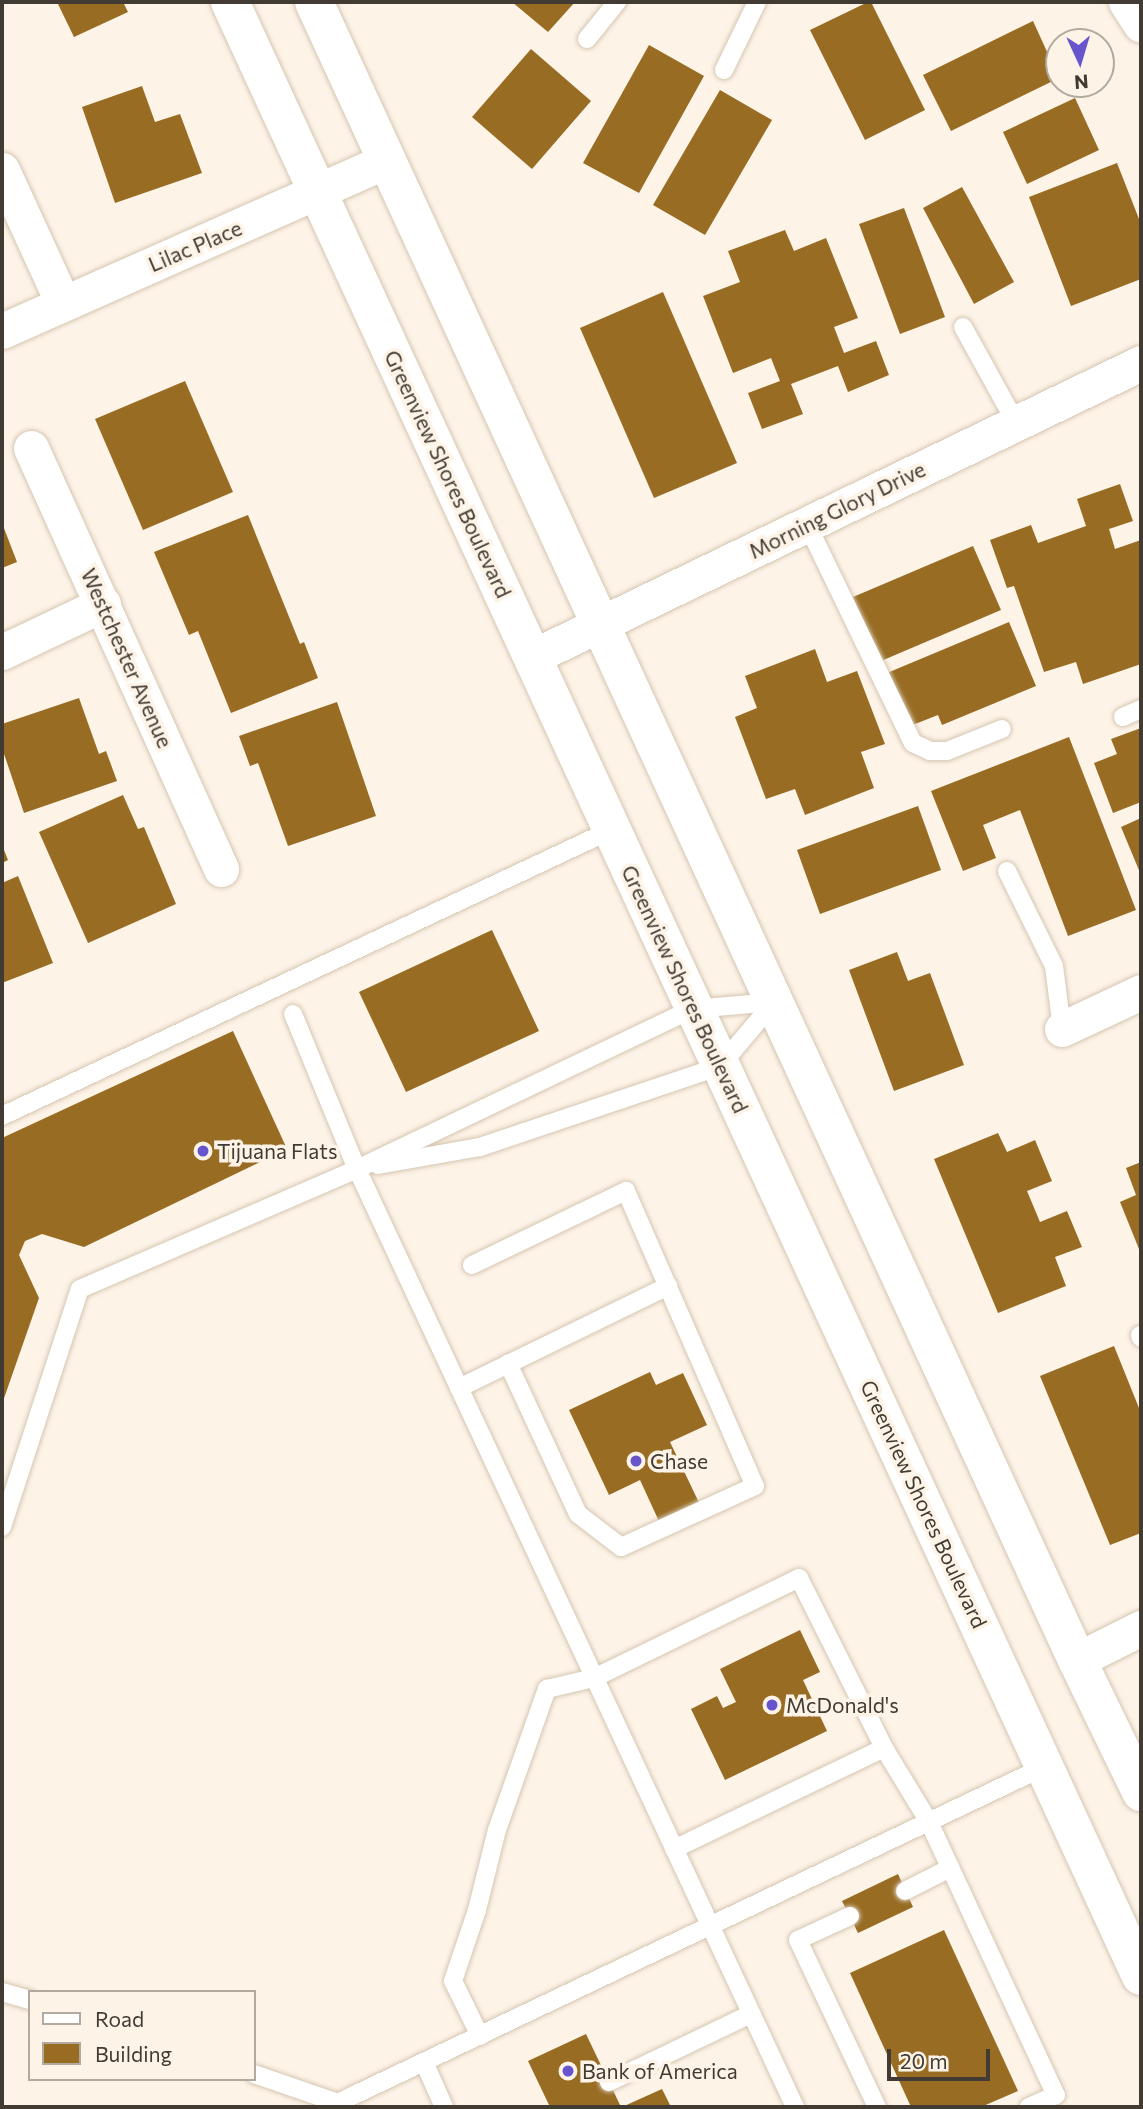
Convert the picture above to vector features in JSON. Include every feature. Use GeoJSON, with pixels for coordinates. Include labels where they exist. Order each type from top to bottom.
{"type":"FeatureCollection","features":[{"type":"Feature","properties":{"kind":"street","name":"Greenview Shores Boulevard"},"geometry":{"type":"LineString","coordinates":[[230,2],[1141,1976]]}},
{"type":"Feature","properties":{"kind":"street"},"geometry":{"type":"LineString","coordinates":[[314,2],[1077,1660],[1141,1792]]}},
{"type":"Feature","properties":{"kind":"street"},"geometry":{"type":"LineString","coordinates":[[1126,2],[1141,25]]}},
{"type":"Feature","properties":{"kind":"street","name":"Lilac Place"},"geometry":{"type":"LineString","coordinates":[[2,331],[319,193],[388,160]]}},
{"type":"Feature","properties":{"kind":"street"},"geometry":{"type":"LineString","coordinates":[[2,170],[63,303]]}},
{"type":"Feature","properties":{"kind":"street","name":"Morning Glory Drive"},"geometry":{"type":"LineString","coordinates":[[532,657],[1141,363]]}},
{"type":"Feature","properties":{"kind":"street","name":"Westchester Avenue"},"geometry":{"type":"LineString","coordinates":[[31,448],[221,869]]}},
{"type":"Feature","properties":{"kind":"street"},"geometry":{"type":"LineString","coordinates":[[2,652],[103,604]]}},
{"type":"Feature","properties":{"kind":"street"},"geometry":{"type":"LineString","coordinates":[[1062,1029],[1141,992]]}},
{"type":"Feature","properties":{"kind":"street"},"geometry":{"type":"LineString","coordinates":[[1077,1660],[1141,1628]]}},
{"type":"Feature","properties":{"kind":"lane"},"geometry":{"type":"LineString","coordinates":[[587,39],[617,2]]}},
{"type":"Feature","properties":{"kind":"lane"},"geometry":{"type":"LineString","coordinates":[[724,70],[757,2]]}},
{"type":"Feature","properties":{"kind":"lane"},"geometry":{"type":"LineString","coordinates":[[963,327],[1016,423]]}},
{"type":"Feature","properties":{"kind":"lane"},"geometry":{"type":"LineString","coordinates":[[807,524],[913,743],[930,751],[947,751],[1002,729]]}},
{"type":"Feature","properties":{"kind":"lane"},"geometry":{"type":"LineString","coordinates":[[1123,717],[1141,709]]}},
{"type":"Feature","properties":{"kind":"lane"},"geometry":{"type":"LineString","coordinates":[[2,1116],[611,830]]}},
{"type":"Feature","properties":{"kind":"lane"},"geometry":{"type":"LineString","coordinates":[[1007,872],[1054,966],[1062,1029]]}},
{"type":"Feature","properties":{"kind":"lane"},"geometry":{"type":"LineString","coordinates":[[2,1527],[80,1289],[357,1169],[693,1009],[774,1002]]}},
{"type":"Feature","properties":{"kind":"lane"},"geometry":{"type":"LineString","coordinates":[[357,1169],[480,1147],[720,1066],[774,1002]]}},
{"type":"Feature","properties":{"kind":"lane"},"geometry":{"type":"LineString","coordinates":[[293,1014],[357,1169],[795,2107]]}},
{"type":"Feature","properties":{"kind":"lane"},"geometry":{"type":"LineString","coordinates":[[472,1265],[626,1191],[755,1486],[621,1547],[578,1514],[508,1363]]}},
{"type":"Feature","properties":{"kind":"lane"},"geometry":{"type":"LineString","coordinates":[[459,1388],[668,1286]]}},
{"type":"Feature","properties":{"kind":"lane"},"geometry":{"type":"LineString","coordinates":[[480,2036],[453,1981],[477,1910],[497,1830],[547,1689],[594,1678],[799,1578],[884,1748],[929,1822],[1056,2095],[1029,2107]]}},
{"type":"Feature","properties":{"kind":"lane"},"geometry":{"type":"LineString","coordinates":[[674,1849],[884,1748]]}},
{"type":"Feature","properties":{"kind":"lane"},"geometry":{"type":"LineString","coordinates":[[256,2075],[335,2106],[1046,1766]]}},
{"type":"Feature","properties":{"kind":"lane"},"geometry":{"type":"LineString","coordinates":[[905,1891],[950,1868]]}},
{"type":"Feature","properties":{"kind":"lane"},"geometry":{"type":"LineString","coordinates":[[850,1916],[799,1940],[877,2107]]}},
{"type":"Feature","properties":{"kind":"lane"},"geometry":{"type":"LineString","coordinates":[[2,1992],[28,1999]]}},
{"type":"Feature","properties":{"kind":"lane"},"geometry":{"type":"LineString","coordinates":[[608,2082],[751,2014]]}},
{"type":"Feature","properties":{"kind":"lane"},"geometry":{"type":"LineString","coordinates":[[424,2062],[444,2107]]}},
{"type":"Feature","properties":{"kind":"building"},"geometry":{"type":"Polygon","coordinates":[[[57,2],[123,2],[128,12],[74,37],[57,2]]]}},
{"type":"Feature","properties":{"kind":"building"},"geometry":{"type":"Polygon","coordinates":[[[512,2],[575,2],[548,32],[512,2]]]}},
{"type":"Feature","properties":{"kind":"building"},"geometry":{"type":"Polygon","coordinates":[[[871,2],[925,110],[865,140],[810,30],[871,2]]]}},
{"type":"Feature","properties":{"kind":"building"},"geometry":{"type":"Polygon","coordinates":[[[1033,21],[1045,47],[1045,85],[951,131],[923,75],[1033,21]]]}},
{"type":"Feature","properties":{"kind":"building"},"geometry":{"type":"Polygon","coordinates":[[[649,45],[704,76],[639,193],[583,163],[649,45]]]}},
{"type":"Feature","properties":{"kind":"building"},"geometry":{"type":"Polygon","coordinates":[[[531,49],[591,101],[532,169],[472,117],[531,49]]]}},
{"type":"Feature","properties":{"kind":"building"},"geometry":{"type":"Polygon","coordinates":[[[142,86],[155,122],[180,114],[202,173],[115,203],[82,107],[142,86]]]}},
{"type":"Feature","properties":{"kind":"building"},"geometry":{"type":"Polygon","coordinates":[[[720,90],[772,120],[705,235],[653,205],[720,90]]]}},
{"type":"Feature","properties":{"kind":"building"},"geometry":{"type":"Polygon","coordinates":[[[1075,98],[1099,150],[1027,184],[1003,132],[1075,98]]]}},
{"type":"Feature","properties":{"kind":"building"},"geometry":{"type":"Polygon","coordinates":[[[1117,163],[1141,224],[1141,279],[1071,306],[1029,197],[1117,163]]]}},
{"type":"Feature","properties":{"kind":"building"},"geometry":{"type":"Polygon","coordinates":[[[962,187],[1014,282],[974,304],[923,208],[962,187]]]}},
{"type":"Feature","properties":{"kind":"building"},"geometry":{"type":"Polygon","coordinates":[[[904,208],[945,317],[900,334],[859,224],[904,208]]]}},
{"type":"Feature","properties":{"kind":"building"},"geometry":{"type":"Polygon","coordinates":[[[785,230],[794,251],[826,238],[858,318],[834,327],[844,353],[876,341],[889,375],[848,392],[838,366],[791,384],[803,414],[762,429],[748,393],[780,381],[771,358],[733,373],[703,296],[740,282],[728,251],[785,230]]]}},
{"type":"Feature","properties":{"kind":"building"},"geometry":{"type":"Polygon","coordinates":[[[663,292],[737,463],[654,498],[580,328],[663,292]]]}},
{"type":"Feature","properties":{"kind":"building"},"geometry":{"type":"Polygon","coordinates":[[[185,381],[233,492],[143,530],[95,419],[185,381]]]}},
{"type":"Feature","properties":{"kind":"building"},"geometry":{"type":"Polygon","coordinates":[[[1120,484],[1133,521],[1109,529],[1115,549],[1141,540],[1141,664],[1083,684],[1076,662],[1044,672],[1014,586],[1007,588],[990,540],[1031,525],[1038,543],[1086,526],[1077,499],[1120,484]]]}},
{"type":"Feature","properties":{"kind":"building"},"geometry":{"type":"Polygon","coordinates":[[[248,515],[300,644],[304,642],[318,678],[231,713],[198,631],[189,635],[154,552],[248,515]]]}},
{"type":"Feature","properties":{"kind":"building"},"geometry":{"type":"Polygon","coordinates":[[[2,523],[17,562],[2,568],[2,523]]]}},
{"type":"Feature","properties":{"kind":"building"},"geometry":{"type":"Polygon","coordinates":[[[973,546],[1001,610],[881,661],[853,597],[973,546]]]}},
{"type":"Feature","properties":{"kind":"building"},"geometry":{"type":"Polygon","coordinates":[[[1009,622],[1036,686],[942,725],[938,715],[910,726],[887,673],[1009,622]]]}},
{"type":"Feature","properties":{"kind":"building"},"geometry":{"type":"Polygon","coordinates":[[[815,649],[827,682],[857,671],[885,744],[861,752],[874,788],[805,815],[795,789],[766,799],[735,717],[757,708],[745,676],[815,649]]]}},
{"type":"Feature","properties":{"kind":"building"},"geometry":{"type":"Polygon","coordinates":[[[79,698],[99,754],[106,751],[117,781],[24,813],[2,748],[2,724],[79,698]]]}},
{"type":"Feature","properties":{"kind":"building"},"geometry":{"type":"Polygon","coordinates":[[[337,702],[376,816],[288,846],[258,763],[250,766],[239,736],[337,702]]]}},
{"type":"Feature","properties":{"kind":"building"},"geometry":{"type":"Polygon","coordinates":[[[1141,728],[1141,802],[1113,813],[1094,763],[1117,754],[1111,739],[1141,728]]]}},
{"type":"Feature","properties":{"kind":"building"},"geometry":{"type":"Polygon","coordinates":[[[1069,737],[1136,910],[1068,936],[1020,810],[983,825],[996,858],[963,871],[931,791],[1069,737]]]}},
{"type":"Feature","properties":{"kind":"building"},"geometry":{"type":"Polygon","coordinates":[[[123,795],[138,829],[144,827],[176,904],[88,943],[39,832],[123,795]]]}},
{"type":"Feature","properties":{"kind":"building"},"geometry":{"type":"Polygon","coordinates":[[[918,806],[941,870],[820,914],[797,850],[918,806]]]}},
{"type":"Feature","properties":{"kind":"building"},"geometry":{"type":"Polygon","coordinates":[[[1141,818],[1141,875],[1121,827],[1141,818]]]}},
{"type":"Feature","properties":{"kind":"building"},"geometry":{"type":"Polygon","coordinates":[[[2,845],[8,860],[2,863],[2,845]]]}},
{"type":"Feature","properties":{"kind":"building"},"geometry":{"type":"Polygon","coordinates":[[[18,876],[53,963],[2,983],[2,883],[18,876]]]}},
{"type":"Feature","properties":{"kind":"building"},"geometry":{"type":"Polygon","coordinates":[[[492,930],[539,1031],[406,1092],[359,992],[492,930]]]}},
{"type":"Feature","properties":{"kind":"building"},"geometry":{"type":"Polygon","coordinates":[[[897,952],[908,981],[930,973],[964,1065],[894,1091],[849,970],[897,952]]]}},
{"type":"Feature","properties":{"kind":"building"},"geometry":{"type":"Polygon","coordinates":[[[233,1031],[287,1149],[84,1247],[42,1234],[25,1241],[19,1255],[39,1298],[2,1404],[2,1138],[233,1031]]]}},
{"type":"Feature","properties":{"kind":"building"},"geometry":{"type":"Polygon","coordinates":[[[998,1133],[1007,1152],[1035,1140],[1052,1181],[1027,1191],[1040,1222],[1067,1211],[1082,1247],[1055,1257],[1066,1286],[998,1313],[934,1159],[998,1133]]]}},
{"type":"Feature","properties":{"kind":"building"},"geometry":{"type":"Polygon","coordinates":[[[1141,1162],[1141,1254],[1120,1202],[1136,1195],[1126,1168],[1141,1162]]]}},
{"type":"Feature","properties":{"kind":"building"},"geometry":{"type":"Polygon","coordinates":[[[1114,1346],[1141,1413],[1141,1533],[1110,1545],[1040,1376],[1114,1346]]]}},
{"type":"Feature","properties":{"kind":"building","name":"Chase"},"geometry":{"type":"Polygon","coordinates":[[[650,1372],[656,1385],[683,1373],[707,1425],[670,1442],[703,1511],[663,1530],[640,1480],[609,1495],[569,1410],[650,1372]]]}},
{"type":"Feature","properties":{"kind":"building","name":"McDonald's"},"geometry":{"type":"Polygon","coordinates":[[[800,1630],[820,1672],[803,1680],[827,1731],[725,1780],[691,1709],[717,1696],[723,1708],[736,1702],[720,1669],[800,1630]]]}},
{"type":"Feature","properties":{"kind":"building"},"geometry":{"type":"Polygon","coordinates":[[[898,1874],[913,1907],[858,1933],[842,1901],[898,1874]]]}},
{"type":"Feature","properties":{"kind":"building"},"geometry":{"type":"Polygon","coordinates":[[[944,1930],[1018,2091],[981,2107],[911,2107],[850,1973],[944,1930]]]}},
{"type":"Feature","properties":{"kind":"building","name":"Bank of America"},"geometry":{"type":"Polygon","coordinates":[[[586,2034],[621,2107],[550,2107],[528,2061],[586,2034]]]}},
{"type":"Feature","properties":{"kind":"building","name":"Bank of America"},"geometry":{"type":"Polygon","coordinates":[[[662,2089],[671,2107],[622,2107],[662,2089]]]}},
{"type":"Feature","properties":{"kind":"place","name":"Tijuana Flats"},"geometry":{"type":"Point","coordinates":[203,1151]}},
{"type":"Feature","properties":{"kind":"place","name":"Chase"},"geometry":{"type":"Point","coordinates":[636,1461]}},
{"type":"Feature","properties":{"kind":"place","name":"McDonald's"},"geometry":{"type":"Point","coordinates":[772,1705]}},
{"type":"Feature","properties":{"kind":"place","name":"Bank of America"},"geometry":{"type":"Point","coordinates":[568,2071]}}]}
